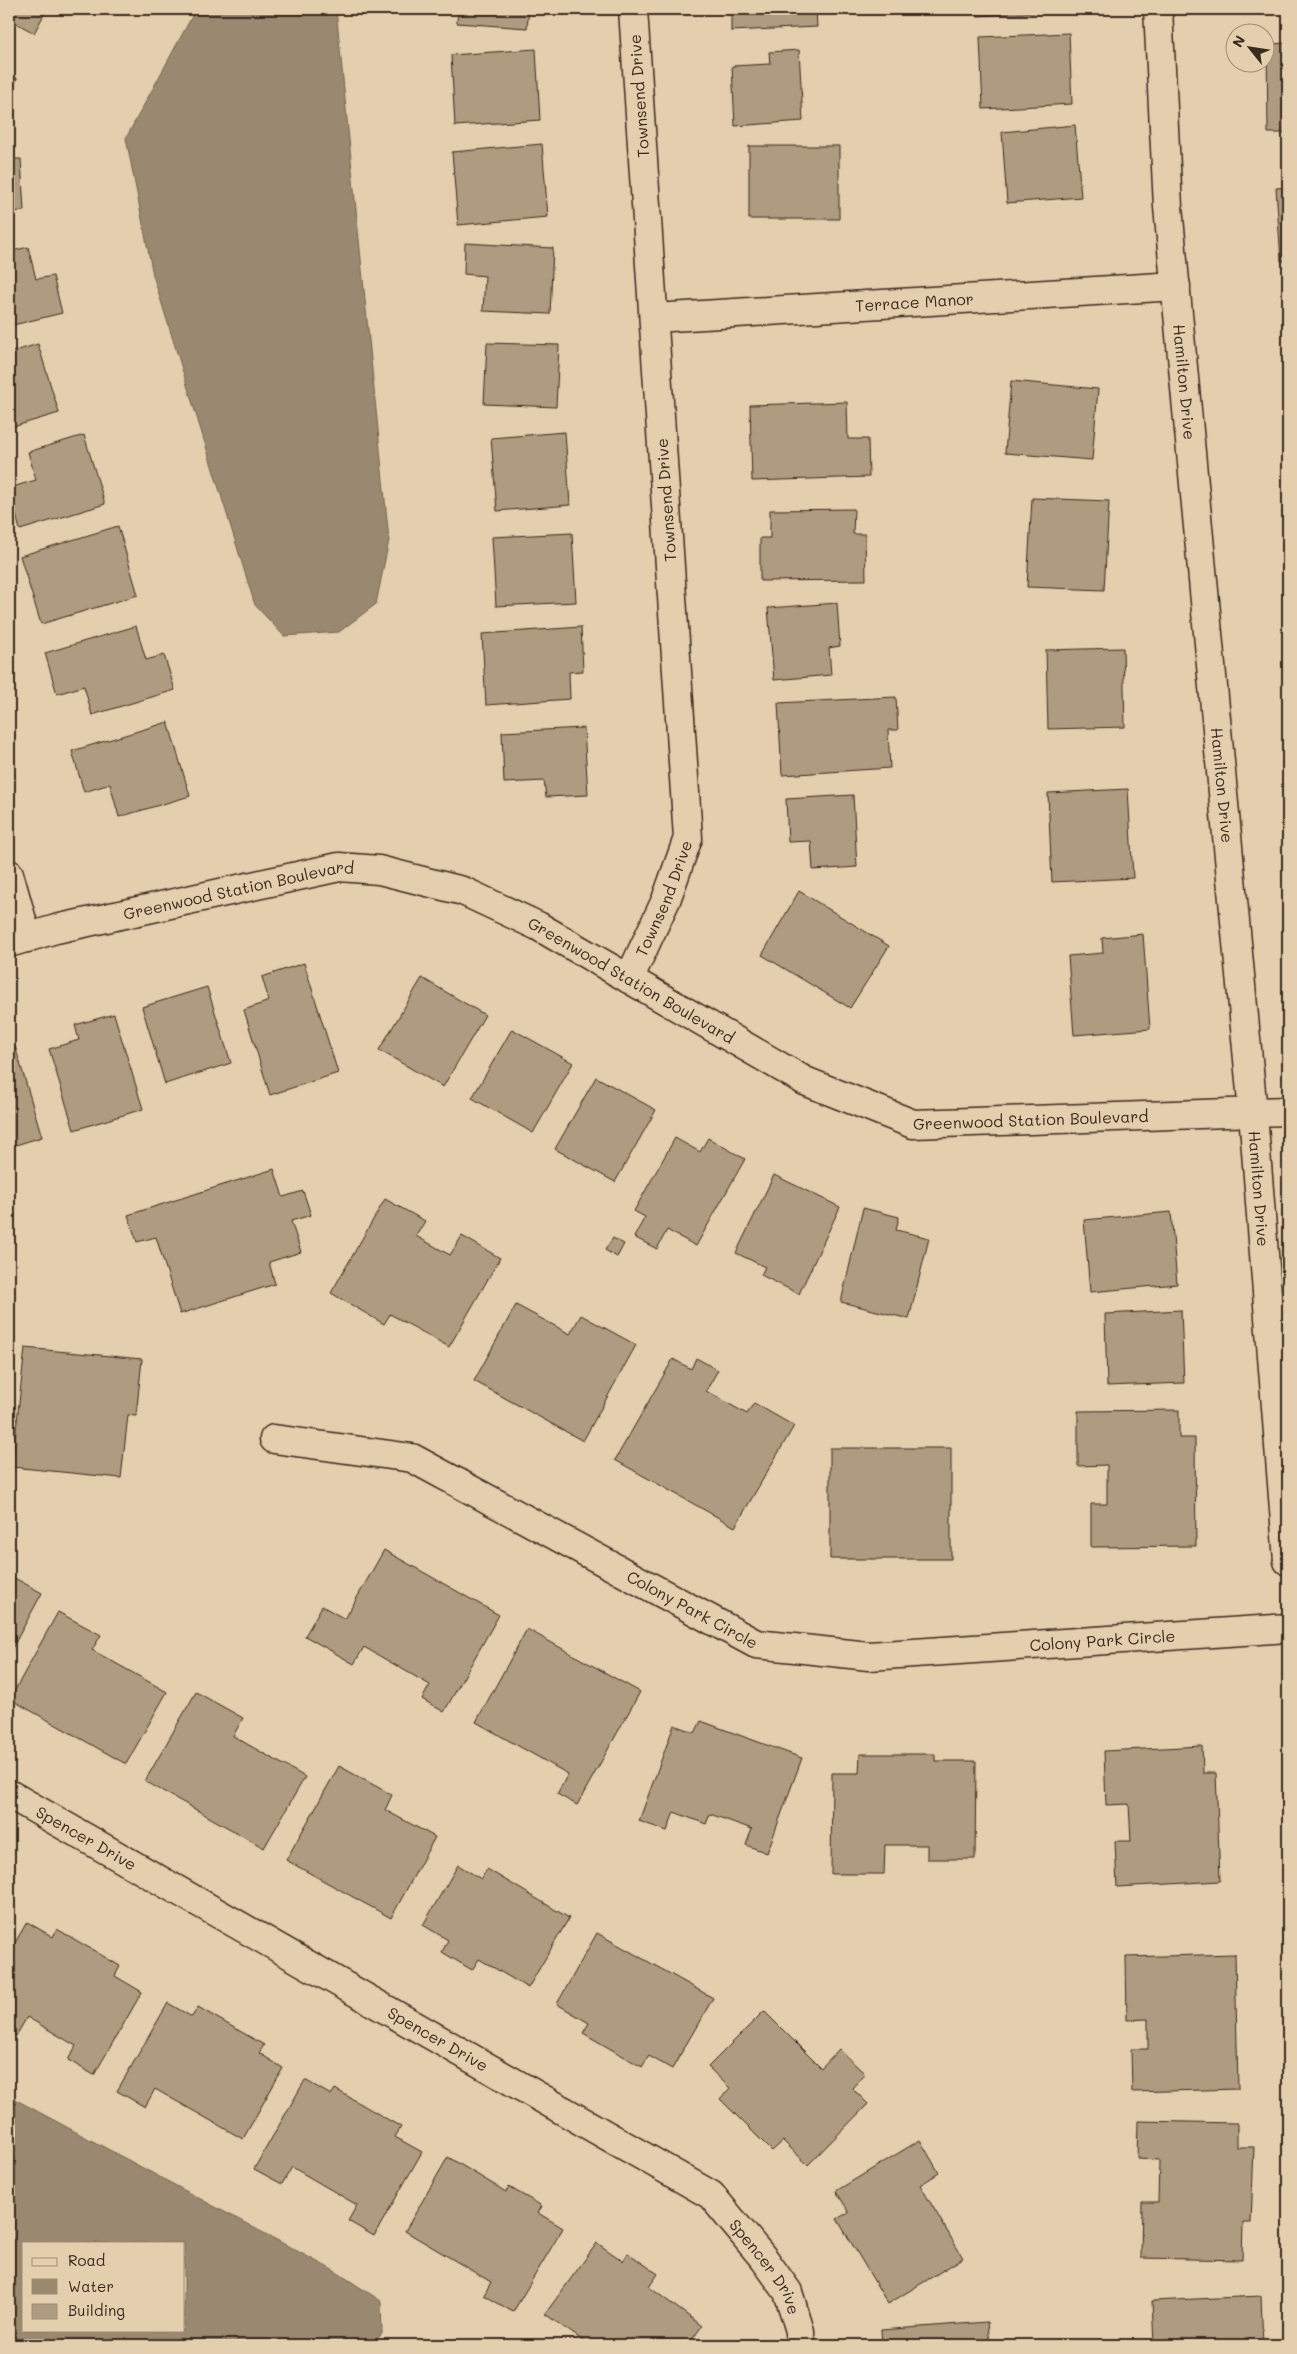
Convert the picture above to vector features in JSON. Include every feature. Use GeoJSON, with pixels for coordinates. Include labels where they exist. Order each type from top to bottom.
{"type":"FeatureCollection","features":[{"type":"Feature","properties":{"kind":"street","name":"Townsend Drive"},"geometry":{"type":"LineString","coordinates":[[629,979],[666,900],[688,838],[633,9]]}},
{"type":"Feature","properties":{"kind":"street","name":"Hamilton Drive"},"geometry":{"type":"LineString","coordinates":[[1158,9],[1168,207],[1253,1114],[1288,1561]]}},
{"type":"Feature","properties":{"kind":"street","name":"Terrace Manor"},"geometry":{"type":"LineString","coordinates":[[654,318],[1176,286]]}},
{"type":"Feature","properties":{"kind":"street","name":"Greenwood Station Boulevard"},"geometry":{"type":"LineString","coordinates":[[18,941],[160,906],[339,867],[380,870],[463,891],[538,926],[805,1081],[913,1124],[1253,1114],[1288,1111]]}},
{"type":"Feature","properties":{"kind":"street"},"geometry":{"type":"LineString","coordinates":[[9,874],[18,941]]}},
{"type":"Feature","properties":{"kind":"street","name":"Colony Park Circle"},"geometry":{"type":"LineString","coordinates":[[274,1439],[412,1458],[756,1644],[869,1656],[1288,1628]]}},
{"type":"Feature","properties":{"kind":"street","name":"Spencer Drive"},"geometry":{"type":"LineString","coordinates":[[9,1794],[711,2195],[765,2260],[788,2292],[800,2332],[800,2345]]}},
{"type":"Feature","properties":{"kind":"water"},"geometry":{"type":"Polygon","coordinates":[[[196,9],[336,9],[389,540],[376,604],[339,632],[284,636],[255,605],[153,275],[126,138],[196,9]]]}},
{"type":"Feature","properties":{"kind":"water"},"geometry":{"type":"Polygon","coordinates":[[[9,2096],[338,2273],[381,2301],[382,2334],[370,2345],[9,2345],[9,2096]]]}},
{"type":"Feature","properties":{"kind":"building"},"geometry":{"type":"Polygon","coordinates":[[[9,9],[47,9],[34,33],[9,19],[9,9]]]}},
{"type":"Feature","properties":{"kind":"building"},"geometry":{"type":"Polygon","coordinates":[[[458,9],[529,9],[527,28],[457,23],[458,9]]]}},
{"type":"Feature","properties":{"kind":"building"},"geometry":{"type":"Polygon","coordinates":[[[731,9],[816,9],[817,27],[731,31],[731,9]]]}},
{"type":"Feature","properties":{"kind":"building"},"geometry":{"type":"Polygon","coordinates":[[[977,9],[1064,9],[1064,11],[977,16],[977,9]]]}},
{"type":"Feature","properties":{"kind":"building"},"geometry":{"type":"Polygon","coordinates":[[[1069,33],[1072,104],[983,109],[980,37],[1069,33]]]}},
{"type":"Feature","properties":{"kind":"building"},"geometry":{"type":"Polygon","coordinates":[[[1288,43],[1288,133],[1268,133],[1267,72],[1274,72],[1274,44],[1288,43]]]}},
{"type":"Feature","properties":{"kind":"building"},"geometry":{"type":"Polygon","coordinates":[[[536,49],[540,120],[455,126],[451,55],[536,49]]]}},
{"type":"Feature","properties":{"kind":"building"},"geometry":{"type":"Polygon","coordinates":[[[799,50],[803,121],[735,126],[732,66],[770,64],[769,52],[799,50]]]}},
{"type":"Feature","properties":{"kind":"building"},"geometry":{"type":"Polygon","coordinates":[[[9,76],[17,78],[9,110],[9,76]]]}},
{"type":"Feature","properties":{"kind":"building"},"geometry":{"type":"Polygon","coordinates":[[[1075,125],[1081,197],[1007,203],[1002,132],[1075,125]]]}},
{"type":"Feature","properties":{"kind":"building"},"geometry":{"type":"Polygon","coordinates":[[[542,144],[548,217],[458,225],[452,152],[542,144]]]}},
{"type":"Feature","properties":{"kind":"building"},"geometry":{"type":"Polygon","coordinates":[[[749,146],[839,146],[839,219],[749,219],[749,146]]]}},
{"type":"Feature","properties":{"kind":"building"},"geometry":{"type":"Polygon","coordinates":[[[9,159],[21,159],[24,211],[9,212],[9,159]]]}},
{"type":"Feature","properties":{"kind":"building"},"geometry":{"type":"Polygon","coordinates":[[[1288,187],[1288,261],[1281,261],[1276,188],[1288,187]]]}},
{"type":"Feature","properties":{"kind":"building"},"geometry":{"type":"Polygon","coordinates":[[[465,243],[553,248],[550,314],[483,311],[485,276],[464,274],[465,243]]]}},
{"type":"Feature","properties":{"kind":"building"},"geometry":{"type":"Polygon","coordinates":[[[28,247],[36,279],[53,276],[62,313],[9,326],[9,252],[28,247]]]}},
{"type":"Feature","properties":{"kind":"building"},"geometry":{"type":"Polygon","coordinates":[[[487,343],[559,345],[556,407],[484,404],[487,343]]]}},
{"type":"Feature","properties":{"kind":"building"},"geometry":{"type":"Polygon","coordinates":[[[38,344],[59,413],[9,428],[9,353],[38,344]]]}},
{"type":"Feature","properties":{"kind":"building"},"geometry":{"type":"Polygon","coordinates":[[[1011,381],[1098,389],[1092,460],[1005,453],[1011,381]]]}},
{"type":"Feature","properties":{"kind":"building"},"geometry":{"type":"Polygon","coordinates":[[[847,402],[848,439],[868,439],[869,477],[752,481],[750,405],[847,402]]]}},
{"type":"Feature","properties":{"kind":"building"},"geometry":{"type":"Polygon","coordinates":[[[565,432],[570,505],[497,511],[491,438],[565,432]]]}},
{"type":"Feature","properties":{"kind":"building"},"geometry":{"type":"Polygon","coordinates":[[[84,435],[105,504],[20,530],[9,488],[36,480],[28,452],[84,435]]]}},
{"type":"Feature","properties":{"kind":"building"},"geometry":{"type":"Polygon","coordinates":[[[1032,498],[1109,501],[1104,590],[1027,587],[1032,498]]]}},
{"type":"Feature","properties":{"kind":"building"},"geometry":{"type":"Polygon","coordinates":[[[854,509],[853,534],[865,534],[866,580],[760,581],[760,538],[770,538],[770,510],[854,509]]]}},
{"type":"Feature","properties":{"kind":"building"},"geometry":{"type":"Polygon","coordinates":[[[118,526],[138,595],[41,624],[20,556],[118,526]]]}},
{"type":"Feature","properties":{"kind":"building"},"geometry":{"type":"Polygon","coordinates":[[[572,533],[576,602],[496,606],[492,537],[572,533]]]}},
{"type":"Feature","properties":{"kind":"building"},"geometry":{"type":"Polygon","coordinates":[[[837,603],[840,646],[829,648],[831,675],[774,680],[768,608],[837,603]]]}},
{"type":"Feature","properties":{"kind":"building"},"geometry":{"type":"Polygon","coordinates":[[[136,626],[146,660],[164,655],[175,690],[92,715],[84,686],[57,694],[45,653],[136,626]]]}},
{"type":"Feature","properties":{"kind":"building"},"geometry":{"type":"Polygon","coordinates":[[[581,627],[583,671],[569,672],[570,699],[486,705],[482,634],[581,627]]]}},
{"type":"Feature","properties":{"kind":"building"},"geometry":{"type":"Polygon","coordinates":[[[1123,648],[1125,727],[1048,729],[1046,650],[1123,648]]]}},
{"type":"Feature","properties":{"kind":"building"},"geometry":{"type":"Polygon","coordinates":[[[896,697],[898,730],[888,730],[890,768],[782,775],[778,703],[896,697]]]}},
{"type":"Feature","properties":{"kind":"building"},"geometry":{"type":"Polygon","coordinates":[[[168,722],[190,796],[119,817],[110,784],[84,792],[72,751],[168,722]]]}},
{"type":"Feature","properties":{"kind":"building"},"geometry":{"type":"Polygon","coordinates":[[[584,728],[588,795],[546,797],[544,781],[504,783],[502,732],[584,728]]]}},
{"type":"Feature","properties":{"kind":"building"},"geometry":{"type":"Polygon","coordinates":[[[1128,789],[1133,878],[1052,882],[1048,793],[1128,789]]]}},
{"type":"Feature","properties":{"kind":"building"},"geometry":{"type":"Polygon","coordinates":[[[853,795],[857,867],[813,870],[811,841],[788,842],[786,799],[853,795]]]}},
{"type":"Feature","properties":{"kind":"building"},"geometry":{"type":"Polygon","coordinates":[[[799,891],[889,946],[850,1008],[762,955],[799,891]]]}},
{"type":"Feature","properties":{"kind":"building"},"geometry":{"type":"Polygon","coordinates":[[[1143,934],[1150,1029],[1074,1035],[1068,956],[1103,953],[1102,938],[1143,934]]]}},
{"type":"Feature","properties":{"kind":"building"},"geometry":{"type":"Polygon","coordinates":[[[304,963],[338,1073],[270,1095],[244,1010],[269,1001],[262,977],[304,963]]]}},
{"type":"Feature","properties":{"kind":"building"},"geometry":{"type":"Polygon","coordinates":[[[422,978],[485,1015],[443,1087],[379,1050],[422,978]]]}},
{"type":"Feature","properties":{"kind":"building"},"geometry":{"type":"Polygon","coordinates":[[[207,987],[231,1063],[165,1084],[142,1007],[207,987]]]}},
{"type":"Feature","properties":{"kind":"building"},"geometry":{"type":"Polygon","coordinates":[[[114,1014],[143,1109],[74,1130],[49,1049],[79,1040],[75,1025],[114,1014]]]}},
{"type":"Feature","properties":{"kind":"building"},"geometry":{"type":"Polygon","coordinates":[[[512,1029],[573,1063],[533,1133],[472,1098],[512,1029]]]}},
{"type":"Feature","properties":{"kind":"building"},"geometry":{"type":"Polygon","coordinates":[[[15,1046],[42,1137],[9,1147],[9,1048],[15,1046]]]}},
{"type":"Feature","properties":{"kind":"building"},"geometry":{"type":"Polygon","coordinates":[[[596,1077],[656,1110],[615,1182],[555,1149],[596,1077]]]}},
{"type":"Feature","properties":{"kind":"building"},"geometry":{"type":"Polygon","coordinates":[[[675,1138],[700,1152],[708,1138],[745,1159],[696,1246],[667,1230],[657,1249],[634,1237],[645,1217],[634,1211],[675,1138]]]}},
{"type":"Feature","properties":{"kind":"building"},"geometry":{"type":"Polygon","coordinates":[[[274,1169],[283,1197],[303,1191],[311,1215],[291,1221],[301,1252],[269,1262],[275,1284],[180,1314],[156,1237],[137,1242],[128,1215],[274,1169]]]}},
{"type":"Feature","properties":{"kind":"building"},"geometry":{"type":"Polygon","coordinates":[[[774,1175],[840,1207],[799,1294],[761,1275],[765,1267],[736,1253],[774,1175]]]}},
{"type":"Feature","properties":{"kind":"building"},"geometry":{"type":"Polygon","coordinates":[[[385,1199],[425,1221],[416,1236],[450,1255],[462,1236],[500,1258],[449,1347],[390,1314],[384,1324],[331,1293],[385,1199]]]}},
{"type":"Feature","properties":{"kind":"building"},"geometry":{"type":"Polygon","coordinates":[[[863,1208],[899,1217],[896,1230],[929,1238],[909,1319],[841,1302],[863,1208]]]}},
{"type":"Feature","properties":{"kind":"building"},"geometry":{"type":"Polygon","coordinates":[[[1171,1212],[1177,1284],[1090,1292],[1084,1220],[1171,1212]]]}},
{"type":"Feature","properties":{"kind":"building"},"geometry":{"type":"Polygon","coordinates":[[[613,1238],[624,1244],[617,1257],[605,1250],[613,1238]]]}},
{"type":"Feature","properties":{"kind":"building"},"geometry":{"type":"Polygon","coordinates":[[[516,1305],[570,1334],[581,1315],[636,1345],[583,1441],[474,1381],[516,1305]]]}},
{"type":"Feature","properties":{"kind":"building"},"geometry":{"type":"Polygon","coordinates":[[[1181,1310],[1184,1383],[1107,1386],[1105,1314],[1181,1310]]]}},
{"type":"Feature","properties":{"kind":"building"},"geometry":{"type":"Polygon","coordinates":[[[25,1348],[142,1359],[136,1416],[128,1415],[121,1478],[12,1467],[25,1348]]]}},
{"type":"Feature","properties":{"kind":"building"},"geometry":{"type":"Polygon","coordinates":[[[696,1358],[718,1370],[706,1391],[747,1414],[754,1403],[794,1426],[735,1527],[615,1460],[673,1359],[691,1369],[696,1358]]]}},
{"type":"Feature","properties":{"kind":"building"},"geometry":{"type":"Polygon","coordinates":[[[1179,1410],[1179,1438],[1195,1438],[1196,1546],[1091,1547],[1091,1504],[1107,1504],[1107,1465],[1078,1466],[1078,1411],[1179,1410]]]}},
{"type":"Feature","properties":{"kind":"building"},"geometry":{"type":"Polygon","coordinates":[[[830,1448],[951,1448],[951,1559],[830,1559],[830,1448]]]}},
{"type":"Feature","properties":{"kind":"building"},"geometry":{"type":"Polygon","coordinates":[[[384,1550],[499,1615],[444,1712],[422,1699],[430,1685],[364,1647],[354,1664],[305,1636],[322,1606],[345,1619],[384,1550]]]}},
{"type":"Feature","properties":{"kind":"building"},"geometry":{"type":"Polygon","coordinates":[[[9,1575],[42,1593],[9,1654],[9,1575]]]}},
{"type":"Feature","properties":{"kind":"building"},"geometry":{"type":"Polygon","coordinates":[[[58,1612],[101,1635],[92,1650],[167,1692],[126,1764],[10,1699],[58,1612]]]}},
{"type":"Feature","properties":{"kind":"building"},"geometry":{"type":"Polygon","coordinates":[[[527,1629],[640,1692],[577,1805],[557,1794],[568,1774],[476,1722],[527,1629]]]}},
{"type":"Feature","properties":{"kind":"building"},"geometry":{"type":"Polygon","coordinates":[[[196,1692],[243,1718],[233,1736],[305,1777],[264,1848],[145,1781],[196,1692]]]}},
{"type":"Feature","properties":{"kind":"building"},"geometry":{"type":"Polygon","coordinates":[[[701,1721],[802,1758],[767,1853],[746,1845],[752,1829],[710,1814],[706,1824],[674,1812],[667,1831],[639,1821],[674,1725],[695,1733],[701,1721]]]}},
{"type":"Feature","properties":{"kind":"building"},"geometry":{"type":"Polygon","coordinates":[[[1202,1746],[1203,1773],[1216,1773],[1220,1881],[1117,1887],[1115,1841],[1131,1841],[1129,1804],[1106,1805],[1104,1751],[1202,1746]]]}},
{"type":"Feature","properties":{"kind":"building"},"geometry":{"type":"Polygon","coordinates":[[[860,1754],[935,1754],[935,1761],[976,1761],[975,1859],[927,1859],[927,1845],[885,1845],[884,1874],[831,1874],[832,1773],[859,1773],[860,1754]]]}},
{"type":"Feature","properties":{"kind":"building"},"geometry":{"type":"Polygon","coordinates":[[[339,1766],[392,1795],[385,1810],[435,1837],[391,1918],[286,1860],[339,1766]]]}},
{"type":"Feature","properties":{"kind":"building"},"geometry":{"type":"Polygon","coordinates":[[[458,1865],[481,1879],[487,1869],[569,1918],[528,1988],[479,1959],[472,1970],[442,1952],[448,1940],[423,1925],[458,1865]]]}},
{"type":"Feature","properties":{"kind":"building"},"geometry":{"type":"Polygon","coordinates":[[[27,1922],[53,1937],[57,1929],[120,1966],[115,1976],[142,1992],[94,2075],[68,2060],[76,2046],[27,2017],[16,2036],[9,2032],[9,1953],[27,1922]]]}},
{"type":"Feature","properties":{"kind":"building"},"geometry":{"type":"Polygon","coordinates":[[[597,1933],[713,1998],[672,2069],[649,2056],[642,2067],[583,2033],[589,2023],[557,2004],[597,1933]]]}},
{"type":"Feature","properties":{"kind":"building"},"geometry":{"type":"Polygon","coordinates":[[[1235,1954],[1238,2089],[1132,2092],[1131,2049],[1148,2049],[1148,2019],[1127,2020],[1126,1957],[1235,1954]]]}},
{"type":"Feature","properties":{"kind":"building"},"geometry":{"type":"Polygon","coordinates":[[[168,2003],[192,2017],[198,2007],[264,2045],[259,2053],[283,2068],[243,2139],[155,2089],[145,2107],[117,2091],[168,2003]]]}},
{"type":"Feature","properties":{"kind":"building"},"geometry":{"type":"Polygon","coordinates":[[[764,2011],[821,2068],[839,2049],[865,2074],[852,2088],[868,2104],[808,2165],[783,2141],[772,2151],[720,2099],[730,2088],[708,2067],[764,2011]]]}},
{"type":"Feature","properties":{"kind":"building"},"geometry":{"type":"Polygon","coordinates":[[[305,2080],[331,2095],[335,2089],[401,2127],[395,2137],[422,2152],[374,2236],[348,2221],[357,2205],[292,2167],[282,2184],[254,2169],[305,2080]]]}},
{"type":"Feature","properties":{"kind":"building"},"geometry":{"type":"Polygon","coordinates":[[[1138,2121],[1237,2123],[1237,2147],[1254,2147],[1251,2223],[1243,2223],[1242,2260],[1141,2258],[1142,2202],[1158,2202],[1159,2160],[1137,2159],[1138,2121]]]}},
{"type":"Feature","properties":{"kind":"building"},"geometry":{"type":"Polygon","coordinates":[[[920,2140],[939,2173],[920,2185],[963,2258],[888,2304],[837,2219],[849,2212],[836,2191],[920,2140]]]}},
{"type":"Feature","properties":{"kind":"building"},"geometry":{"type":"Polygon","coordinates":[[[448,2157],[506,2192],[509,2187],[542,2206],[538,2213],[563,2228],[513,2312],[484,2295],[491,2282],[405,2231],[448,2157]]]}},
{"type":"Feature","properties":{"kind":"building"},"geometry":{"type":"Polygon","coordinates":[[[597,2243],[623,2261],[628,2253],[658,2274],[649,2287],[702,2326],[688,2345],[589,2345],[545,2314],[597,2243]]]}},
{"type":"Feature","properties":{"kind":"building"},"geometry":{"type":"Polygon","coordinates":[[[1261,2296],[1263,2345],[1154,2345],[1152,2301],[1261,2296]]]}},
{"type":"Feature","properties":{"kind":"building"},"geometry":{"type":"Polygon","coordinates":[[[987,2322],[989,2345],[882,2345],[881,2330],[987,2322]]]}}]}
